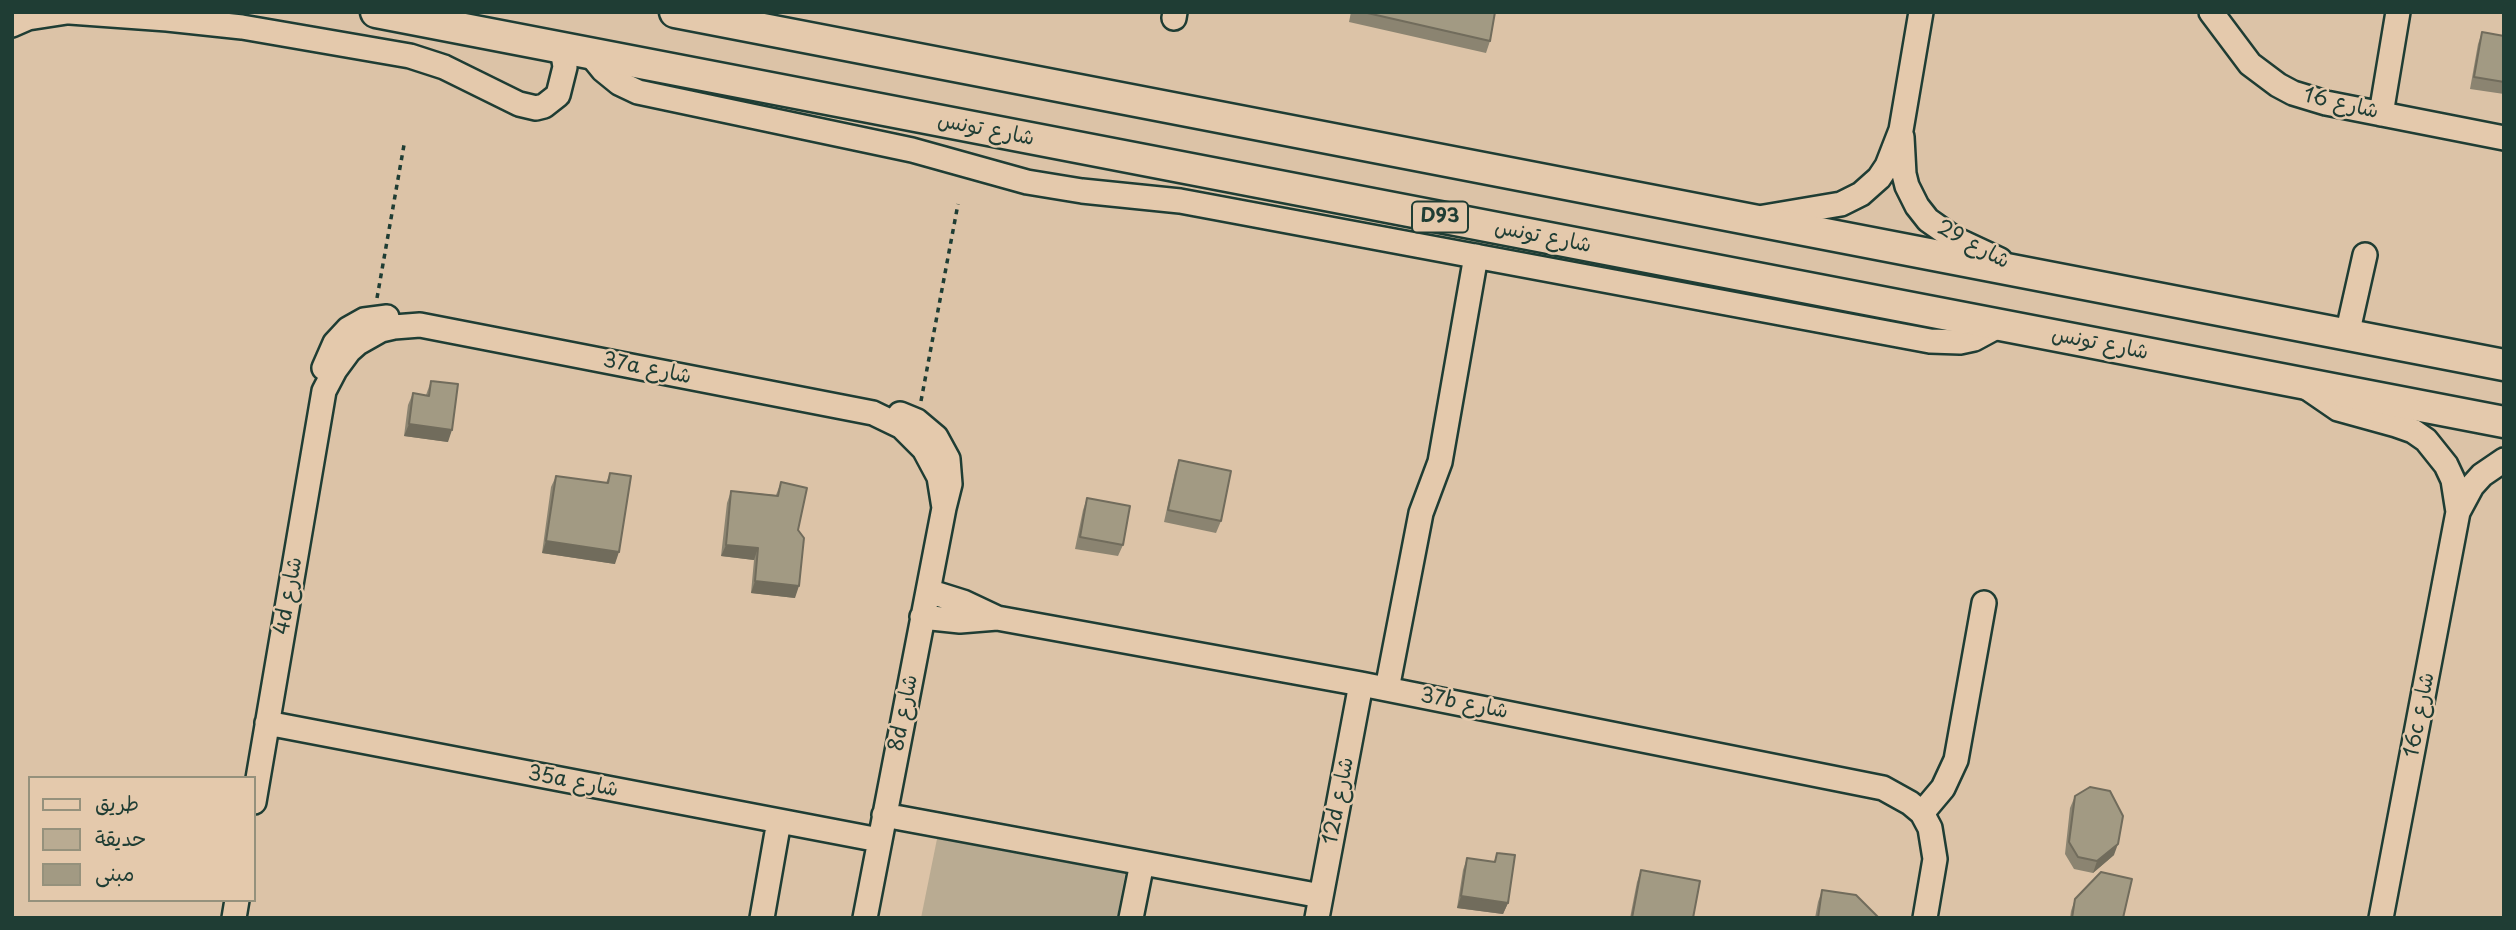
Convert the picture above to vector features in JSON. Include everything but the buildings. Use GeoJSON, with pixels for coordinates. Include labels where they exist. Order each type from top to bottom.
{"type":"FeatureCollection","features":[{"type":"Feature","properties":{"kind":"main road","name":"شارع تونس"},"geometry":{"type":"LineString","coordinates":[[376,12],[2504,422]]}},
{"type":"Feature","properties":{"kind":"main road"},"geometry":{"type":"LineString","coordinates":[[675,12],[2504,365]]}},
{"type":"Feature","properties":{"kind":"street"},"geometry":{"type":"LineString","coordinates":[[12,25],[28,18],[69,12],[242,27],[410,56],[444,67],[519,104],[536,108],[544,106],[558,95],[565,67],[576,51],[620,83],[657,98],[912,150],[1027,182],[1082,191],[1180,201],[1930,341],[1960,342],[1974,339],[2000,325]]}},
{"type":"Feature","properties":{"kind":"street","name":"شارع 29"},"geometry":{"type":"LineString","coordinates":[[1750,220],[1841,204],[1861,194],[1879,177],[1901,130],[1921,12]]}},
{"type":"Feature","properties":{"kind":"street","name":"شارع 16"},"geometry":{"type":"LineString","coordinates":[[2211,12],[2250,64],[2278,85],[2309,99],[2504,138]]}},
{"type":"Feature","properties":{"kind":"street"},"geometry":{"type":"LineString","coordinates":[[2381,114],[2398,12]]}},
{"type":"Feature","properties":{"kind":"street","name":"شارع 29"},"geometry":{"type":"LineString","coordinates":[[1901,130],[1904,174],[1911,196],[1927,220],[1955,239],[2031,274]]}},
{"type":"Feature","properties":{"kind":"street"},"geometry":{"type":"LineString","coordinates":[[2347,335],[2365,255]]}},
{"type":"Feature","properties":{"kind":"street"},"geometry":{"type":"LineString","coordinates":[[1387,689],[1421,513],[1440,463],[1476,256]]}},
{"type":"Feature","properties":{"kind":"street","name":"37a شارع"},"geometry":{"type":"LineString","coordinates":[[353,336],[373,318],[402,318],[420,325],[873,413],[895,413],[917,421],[930,443]]}},
{"type":"Feature","properties":{"kind":"street","name":"37a شارع"},"geometry":{"type":"LineString","coordinates":[[353,336],[394,327],[420,325]]}},
{"type":"Feature","properties":{"kind":"street","name":"4d شارع"},"geometry":{"type":"LineString","coordinates":[[256,790],[324,391],[324,371],[330,352],[341,336],[353,336]]}},
{"type":"Feature","properties":{"kind":"street","name":"16c شارع"},"geometry":{"type":"LineString","coordinates":[[2301,383],[2338,409],[2396,425],[2413,431],[2426,440],[2450,472],[2458,512]]}},
{"type":"Feature","properties":{"kind":"street","name":"37a شارع"},"geometry":{"type":"LineString","coordinates":[[873,413],[930,443]]}},
{"type":"Feature","properties":{"kind":"street","name":"8d شارع"},"geometry":{"type":"LineString","coordinates":[[865,918],[944,508],[930,443]]}},
{"type":"Feature","properties":{"kind":"street","name":"16c شارع"},"geometry":{"type":"LineString","coordinates":[[2381,918],[2458,512],[2472,486],[2482,475],[2504,460]]}},
{"type":"Feature","properties":{"kind":"street","name":"37b شارع"},"geometry":{"type":"LineString","coordinates":[[928,590],[964,602],[997,618]]}},
{"type":"Feature","properties":{"kind":"street"},"geometry":{"type":"LineString","coordinates":[[1926,918],[1935,859],[1930,828],[1922,813],[1943,788],[1956,760],[1984,603]]}},
{"type":"Feature","properties":{"kind":"street","name":"37b شارع"},"geometry":{"type":"LineString","coordinates":[[922,617],[960,621],[997,618],[1361,684],[1869,783],[1898,794],[1922,813]]}},
{"type":"Feature","properties":{"kind":"street","name":"12d شارع"},"geometry":{"type":"LineString","coordinates":[[1319,907],[1361,684]]}},
{"type":"Feature","properties":{"kind":"street","name":"35a شارع"},"geometry":{"type":"LineString","coordinates":[[267,723],[879,841]]}},
{"type":"Feature","properties":{"kind":"street"},"geometry":{"type":"LineString","coordinates":[[884,815],[1142,863],[1319,907]]}},
{"type":"Feature","properties":{"kind":"street"},"geometry":{"type":"LineString","coordinates":[[762,918],[779,821]]}},
{"type":"Feature","properties":{"kind":"street"},"geometry":{"type":"LineString","coordinates":[[1131,918],[1142,863]]}},
{"type":"Feature","properties":{"kind":"path"},"geometry":{"type":"LineString","coordinates":[[373,318],[404,145]]}},
{"type":"Feature","properties":{"kind":"path"},"geometry":{"type":"LineString","coordinates":[[917,421],[958,204]]}},
{"type":"Feature","properties":{"kind":"green space"},"geometry":{"type":"Polygon","coordinates":[[[938,834],[1126,869],[1117,918],[921,918],[938,834]]]}}]}
